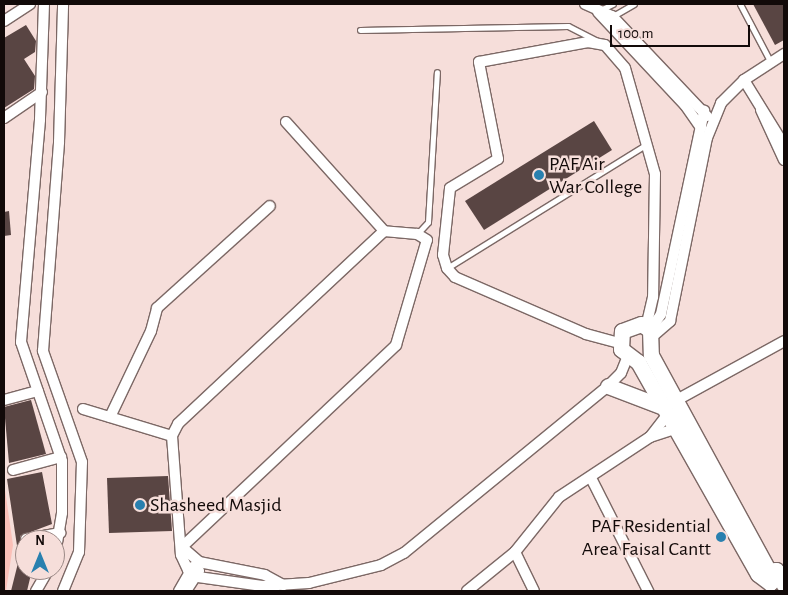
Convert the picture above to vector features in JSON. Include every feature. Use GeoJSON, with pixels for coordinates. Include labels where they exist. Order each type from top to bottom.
{"type":"FeatureCollection","features":[{"type":"Feature","properties":{"kind":"street"},"geometry":{"type":"LineString","coordinates":[[4,21],[30,4]]}},
{"type":"Feature","properties":{"kind":"street"},"geometry":{"type":"LineString","coordinates":[[44,4],[42,92],[22,342],[61,457],[60,530]]}},
{"type":"Feature","properties":{"kind":"street"},"geometry":{"type":"LineString","coordinates":[[63,4],[59,142],[43,351],[82,462],[79,552],[63,591]]}},
{"type":"Feature","properties":{"kind":"street"},"geometry":{"type":"LineString","coordinates":[[585,4],[609,19],[713,122]]}},
{"type":"Feature","properties":{"kind":"street"},"geometry":{"type":"LineString","coordinates":[[609,19],[707,138]]}},
{"type":"Feature","properties":{"kind":"street"},"geometry":{"type":"LineString","coordinates":[[699,457],[670,413],[651,355],[650,331],[654,297],[655,174],[645,145],[632,84],[625,68],[605,45],[588,42],[479,62],[498,159],[450,188],[443,255],[447,268],[455,278],[624,350],[638,362],[670,413],[699,457],[770,583]]}},
{"type":"Feature","properties":{"kind":"street"},"geometry":{"type":"LineString","coordinates":[[384,231],[189,411],[172,436],[182,547],[188,570],[198,577],[281,588],[346,576],[404,552],[608,386],[621,373],[626,327],[650,331],[670,321],[707,138],[721,103],[744,80],[770,61],[784,54]]}},
{"type":"Feature","properties":{"kind":"street"},"geometry":{"type":"LineString","coordinates":[[744,80],[784,145]]}},
{"type":"Feature","properties":{"kind":"street"},"geometry":{"type":"LineString","coordinates":[[4,118],[42,92]]}},
{"type":"Feature","properties":{"kind":"street"},"geometry":{"type":"LineString","coordinates":[[761,110],[784,160]]}},
{"type":"Feature","properties":{"kind":"street"},"geometry":{"type":"LineString","coordinates":[[650,331],[661,314],[699,126],[704,111]]}},
{"type":"Feature","properties":{"kind":"street"},"geometry":{"type":"LineString","coordinates":[[182,547],[396,345],[427,250],[427,240],[417,234],[384,231],[286,122]]}},
{"type":"Feature","properties":{"kind":"street"},"geometry":{"type":"LineString","coordinates":[[110,417],[151,331],[157,308],[270,206]]}},
{"type":"Feature","properties":{"kind":"street"},"geometry":{"type":"LineString","coordinates":[[467,591],[515,552],[559,497],[591,478],[650,436],[670,413],[784,341]]}},
{"type":"Feature","properties":{"kind":"street"},"geometry":{"type":"LineString","coordinates":[[608,386],[670,413]]}},
{"type":"Feature","properties":{"kind":"street"},"geometry":{"type":"LineString","coordinates":[[4,400],[38,391]]}},
{"type":"Feature","properties":{"kind":"street"},"geometry":{"type":"LineString","coordinates":[[83,409],[172,436]]}},
{"type":"Feature","properties":{"kind":"street"},"geometry":{"type":"LineString","coordinates":[[650,436],[670,413]]}},
{"type":"Feature","properties":{"kind":"street"},"geometry":{"type":"LineString","coordinates":[[13,470],[61,457]]}},
{"type":"Feature","properties":{"kind":"street"},"geometry":{"type":"LineString","coordinates":[[591,478],[648,591]]}},
{"type":"Feature","properties":{"kind":"street"},"geometry":{"type":"LineString","coordinates":[[182,547],[200,562],[265,575],[281,588]]}},
{"type":"Feature","properties":{"kind":"street"},"geometry":{"type":"LineString","coordinates":[[515,552],[534,591]]}},
{"type":"Feature","properties":{"kind":"street"},"geometry":{"type":"LineString","coordinates":[[179,591],[188,570],[200,562]]}},
{"type":"Feature","properties":{"kind":"street"},"geometry":{"type":"LineString","coordinates":[[186,591],[198,577],[200,562]]}},
{"type":"Feature","properties":{"kind":"street"},"geometry":{"type":"LineString","coordinates":[[36,591],[42,580]]}},
{"type":"Feature","properties":{"kind":"lane"},"geometry":{"type":"LineString","coordinates":[[598,12],[613,4]]}},
{"type":"Feature","properties":{"kind":"lane"},"geometry":{"type":"LineString","coordinates":[[609,19],[634,4]]}},
{"type":"Feature","properties":{"kind":"lane"},"geometry":{"type":"LineString","coordinates":[[740,4],[770,61]]}},
{"type":"Feature","properties":{"kind":"lane"},"geometry":{"type":"LineString","coordinates":[[360,30],[568,26],[605,45]]}},
{"type":"Feature","properties":{"kind":"lane"},"geometry":{"type":"LineString","coordinates":[[417,234],[428,222],[436,72]]}},
{"type":"Feature","properties":{"kind":"lane"},"geometry":{"type":"LineString","coordinates":[[447,268],[645,145]]}},
{"type":"Feature","properties":{"kind":"shaded area"},"geometry":{"type":"Polygon","coordinates":[[[4,483],[13,545],[6,591],[4,591],[4,483]]]}},
{"type":"Feature","properties":{"kind":"building"},"geometry":{"type":"Polygon","coordinates":[[[753,4],[784,4],[784,40],[775,45],[753,4]]]}},
{"type":"Feature","properties":{"kind":"building"},"geometry":{"type":"Polygon","coordinates":[[[26,25],[36,41],[35,52],[24,59],[35,76],[34,89],[4,108],[4,38],[26,25]]]}},
{"type":"Feature","properties":{"kind":"building","name":"PAF Air War College"},"geometry":{"type":"Polygon","coordinates":[[[594,121],[612,150],[484,230],[465,201],[594,121]]]}},
{"type":"Feature","properties":{"kind":"building"},"geometry":{"type":"Polygon","coordinates":[[[9,211],[11,235],[4,236],[4,212],[9,211]]]}},
{"type":"Feature","properties":{"kind":"building"},"geometry":{"type":"Polygon","coordinates":[[[31,400],[46,454],[9,463],[4,407],[31,400]]]}},
{"type":"Feature","properties":{"kind":"building"},"geometry":{"type":"Polygon","coordinates":[[[42,472],[52,524],[36,530],[15,530],[15,532],[7,479],[42,472]]]}},
{"type":"Feature","properties":{"kind":"building","name":"Shasheed Masjid"},"geometry":{"type":"Polygon","coordinates":[[[168,476],[172,531],[109,533],[107,478],[168,476]]]}},
{"type":"Feature","properties":{"kind":"building"},"geometry":{"type":"Polygon","coordinates":[[[15,575],[15,580],[30,580],[27,591],[11,591],[15,575]]]}},
{"type":"Feature","properties":{"kind":"place","name":"PAF Air War College"},"geometry":{"type":"Point","coordinates":[539,175]}},
{"type":"Feature","properties":{"kind":"place","name":"Shasheed Masjid"},"geometry":{"type":"Point","coordinates":[140,505]}},
{"type":"Feature","properties":{"kind":"place","name":"PAF Residential Area Faisal Cantt"},"geometry":{"type":"Point","coordinates":[721,537]}}]}
